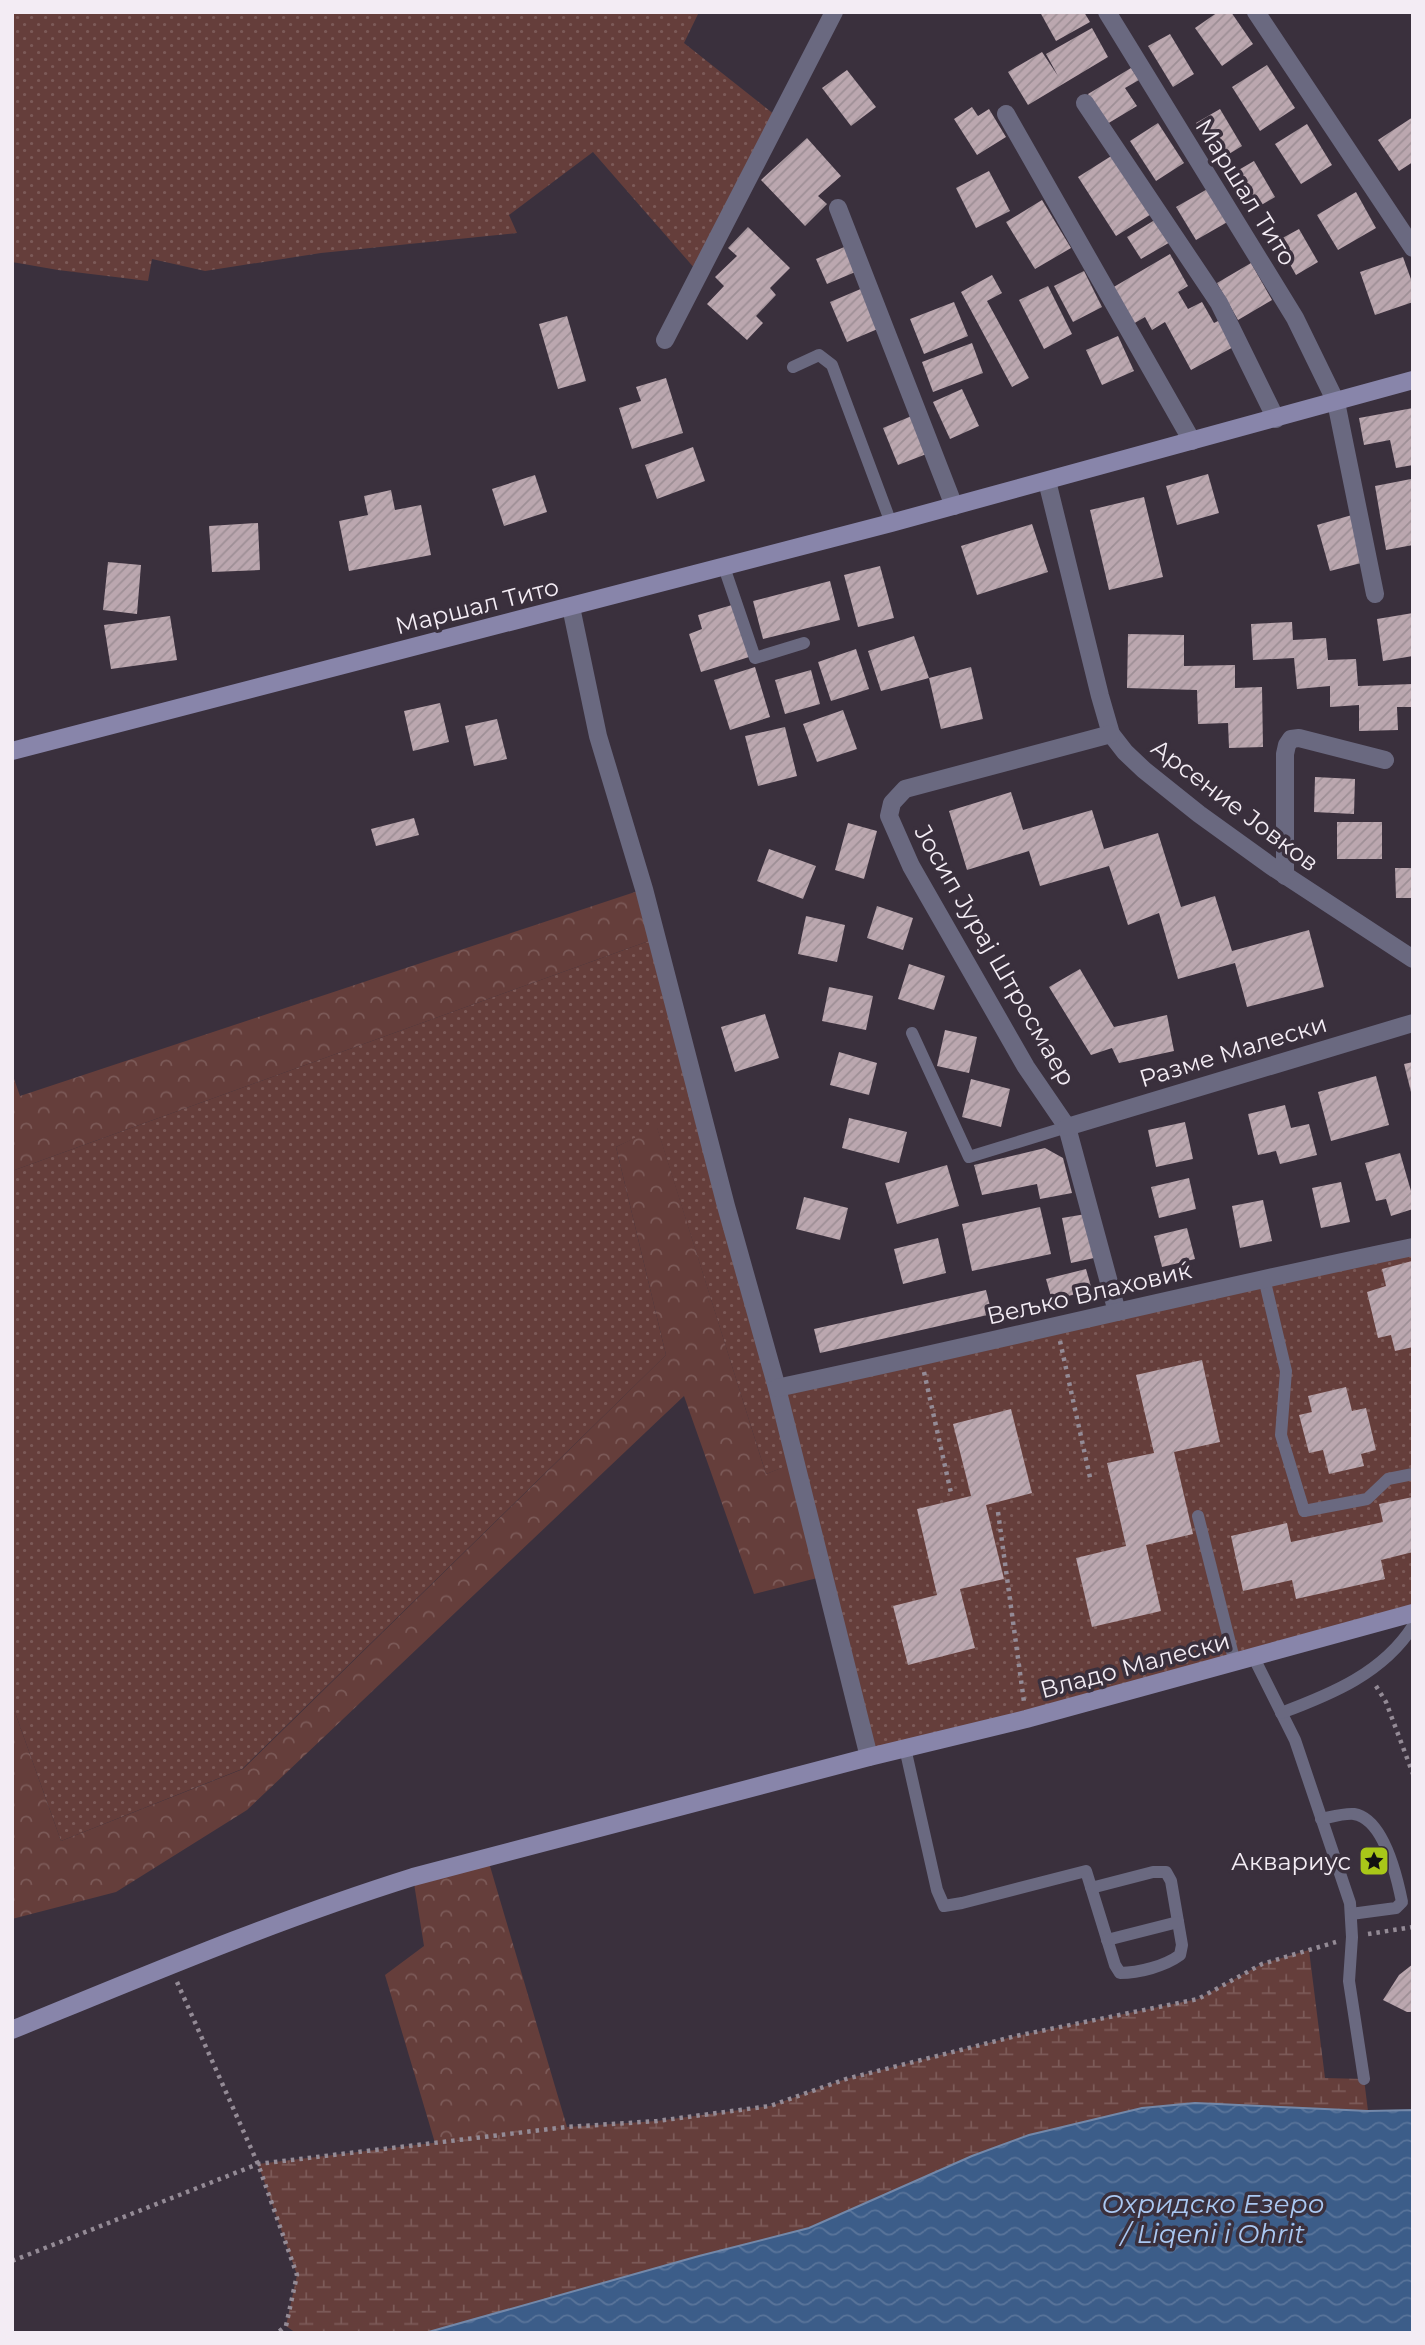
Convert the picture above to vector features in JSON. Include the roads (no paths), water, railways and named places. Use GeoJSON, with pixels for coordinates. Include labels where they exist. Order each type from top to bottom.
{"type":"FeatureCollection","features":[{"type":"Feature","properties":{"kind":"main road","name":"Маршал Тито"},"geometry":{"type":"LineString","coordinates":[[12,751],[891,523],[1413,380]]}},
{"type":"Feature","properties":{"kind":"main road","name":"Владо Малески"},"geometry":{"type":"LineString","coordinates":[[12,2030],[340,1900],[413,1877],[869,1757],[1026,1719],[1413,1613]]}},
{"type":"Feature","properties":{"kind":"street"},"geometry":{"type":"LineString","coordinates":[[666,340],[834,12]]}},
{"type":"Feature","properties":{"kind":"street","name":"Маршал Тито"},"geometry":{"type":"LineString","coordinates":[[1107,12],[1295,318],[1336,402],[1375,594]]}},
{"type":"Feature","properties":{"kind":"street"},"geometry":{"type":"LineString","coordinates":[[1256,12],[1413,248]]}},
{"type":"Feature","properties":{"kind":"street"},"geometry":{"type":"LineString","coordinates":[[1084,103],[1219,303],[1276,419]]}},
{"type":"Feature","properties":{"kind":"street"},"geometry":{"type":"LineString","coordinates":[[1006,114],[1192,441]]}},
{"type":"Feature","properties":{"kind":"street"},"geometry":{"type":"LineString","coordinates":[[838,208],[954,506]]}},
{"type":"Feature","properties":{"kind":"street","name":"Арсение Јовков"},"geometry":{"type":"LineString","coordinates":[[1047,481],[1111,734],[1144,770],[1199,814],[1285,876],[1413,959]]}},
{"type":"Feature","properties":{"kind":"street"},"geometry":{"type":"LineString","coordinates":[[571,607],[598,736],[648,902],[726,1206],[777,1388],[869,1757]]}},
{"type":"Feature","properties":{"kind":"street","name":"Јосип Јурај Штросмаер"},"geometry":{"type":"LineString","coordinates":[[1111,734],[905,789],[892,803],[890,816],[911,866],[1026,1067],[1067,1127],[1117,1312]]}},
{"type":"Feature","properties":{"kind":"street"},"geometry":{"type":"LineString","coordinates":[[1285,876],[1285,754],[1291,739],[1299,738],[1385,760]]}},
{"type":"Feature","properties":{"kind":"street","name":"Разме Малески"},"geometry":{"type":"LineString","coordinates":[[1067,1127],[1413,1023]]}},
{"type":"Feature","properties":{"kind":"street","name":"Вељко Влаховиќ"},"geometry":{"type":"LineString","coordinates":[[777,1388],[1413,1247]]}},
{"type":"Feature","properties":{"kind":"lane"},"geometry":{"type":"LineString","coordinates":[[793,367],[819,355],[832,365],[891,523]]}},
{"type":"Feature","properties":{"kind":"lane"},"geometry":{"type":"LineString","coordinates":[[724,567],[755,658],[804,643]]}},
{"type":"Feature","properties":{"kind":"lane"},"geometry":{"type":"LineString","coordinates":[[912,1033],[969,1157],[1067,1127]]}},
{"type":"Feature","properties":{"kind":"lane"},"geometry":{"type":"LineString","coordinates":[[1264,1278],[1286,1371],[1281,1435],[1304,1511],[1367,1499],[1388,1479],[1413,1474]]}},
{"type":"Feature","properties":{"kind":"lane"},"geometry":{"type":"LineString","coordinates":[[1198,1516],[1236,1663]]}},
{"type":"Feature","properties":{"kind":"lane"},"geometry":{"type":"LineString","coordinates":[[1281,1713],[1322,1698],[1368,1673],[1402,1643],[1413,1626]]}},
{"type":"Feature","properties":{"kind":"lane"},"geometry":{"type":"LineString","coordinates":[[1254,1658],[1295,1740],[1350,1903],[1352,1937],[1349,1981],[1364,2079]]}},
{"type":"Feature","properties":{"kind":"lane"},"geometry":{"type":"LineString","coordinates":[[905,1748],[937,1890],[944,1906],[1086,1871],[1091,1888],[1107,1940],[1115,1965],[1120,1973],[1172,1961],[1180,1955],[1182,1945],[1171,1881],[1166,1872],[1153,1872],[1091,1888]]}},
{"type":"Feature","properties":{"kind":"lane"},"geometry":{"type":"LineString","coordinates":[[1321,1819],[1354,1814],[1370,1821],[1386,1848],[1399,1884],[1402,1902],[1396,1908],[1350,1914]]}},
{"type":"Feature","properties":{"kind":"lane"},"geometry":{"type":"LineString","coordinates":[[1107,1940],[1178,1923]]}},
{"type":"Feature","properties":{"kind":"water","name":"Охридско Езеро / Liqeni i Ohrit"},"geometry":{"type":"Polygon","coordinates":[[[1195,2103],[1368,2111],[1413,2110],[1413,2333],[425,2333],[809,2228],[972,2156],[1029,2135],[1142,2108],[1195,2103]]]}},
{"type":"Feature","properties":{"kind":"place","name":"Аквариус"},"geometry":{"type":"Point","coordinates":[1374,1861]}}]}
